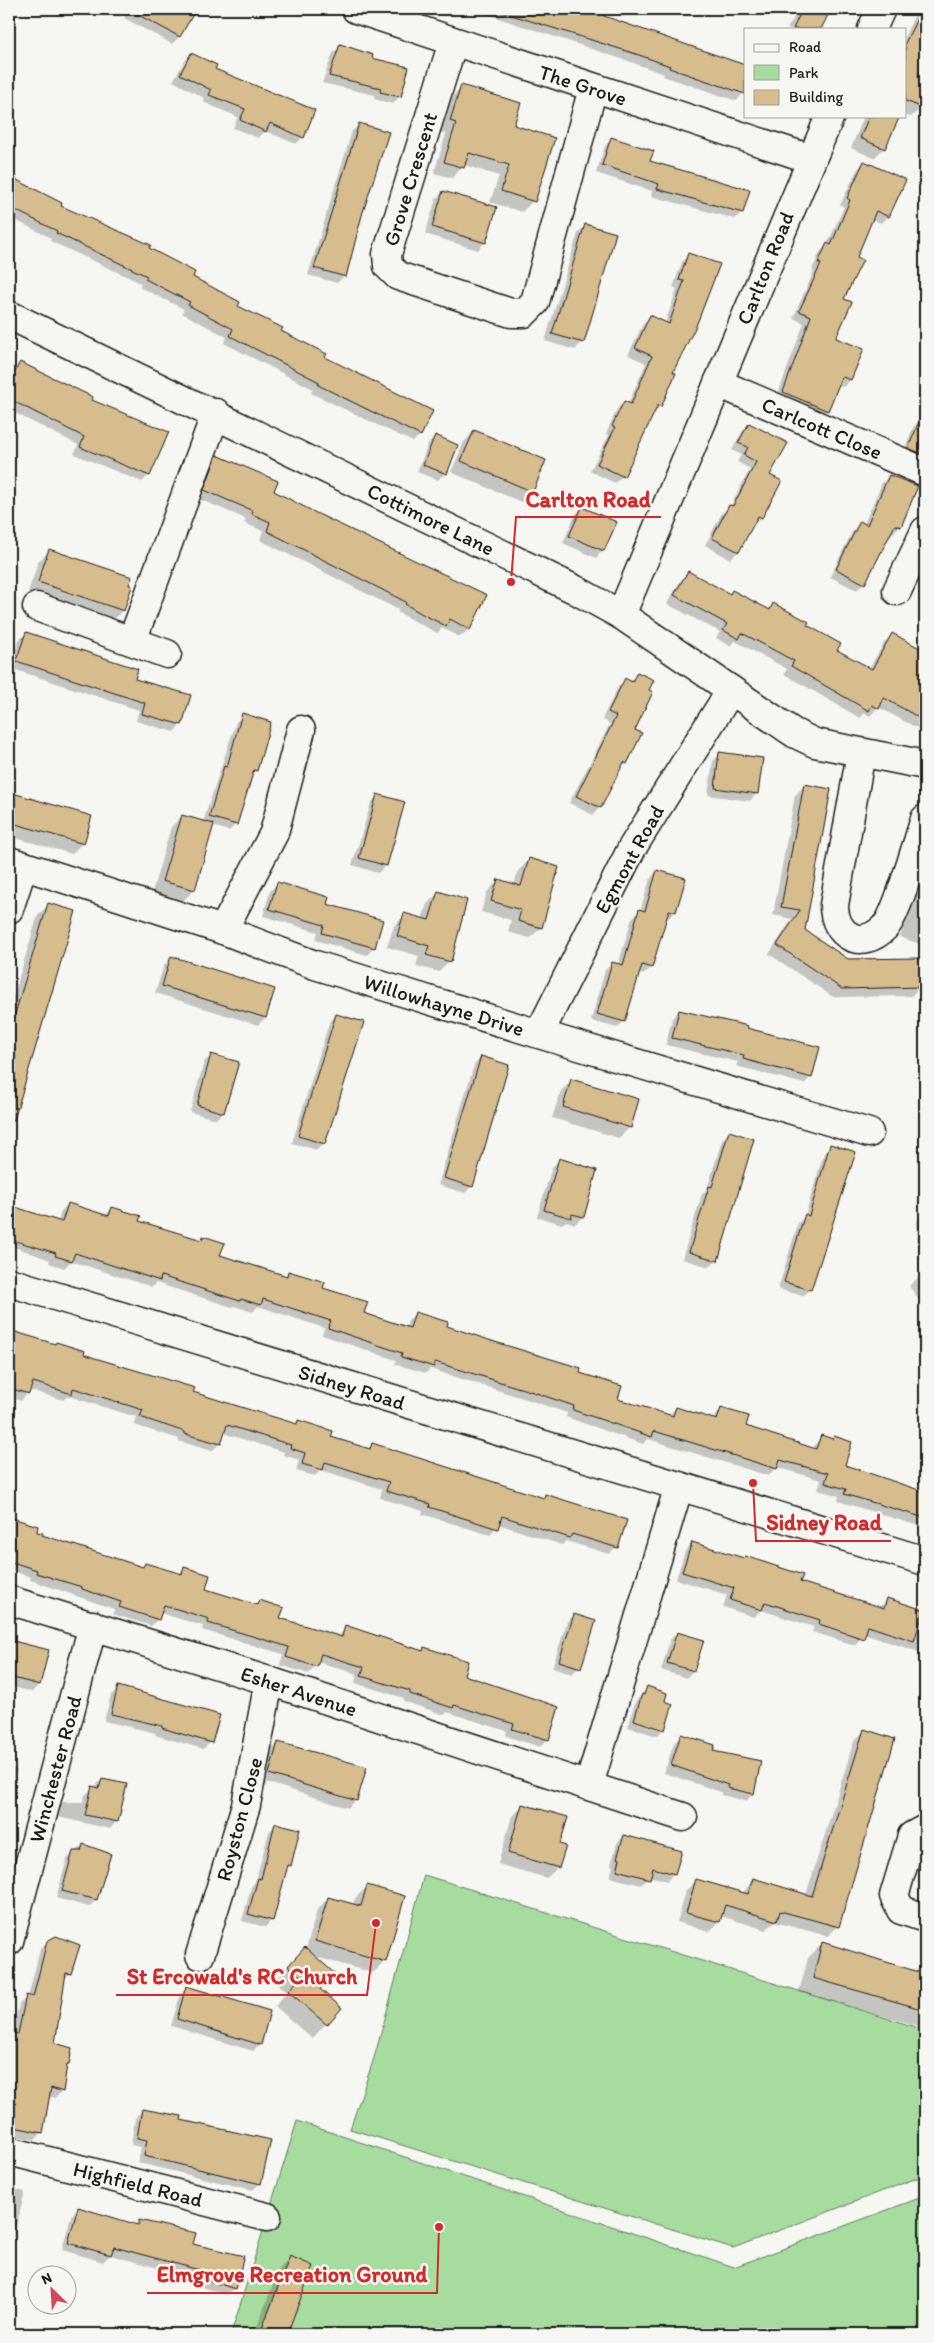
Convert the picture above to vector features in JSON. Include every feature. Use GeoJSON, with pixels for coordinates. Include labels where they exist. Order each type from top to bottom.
{"type":"FeatureCollection","features":[{"type":"Feature","properties":{"kind":"street","name":"The Grove"},"geometry":{"type":"LineString","coordinates":[[356,9],[811,159]]}},
{"type":"Feature","properties":{"kind":"street"},"geometry":{"type":"LineString","coordinates":[[872,28],[881,9]]}},
{"type":"Feature","properties":{"kind":"street","name":"Grove Crescent"},"geometry":{"type":"LineString","coordinates":[[453,42],[387,254],[388,266],[398,276],[511,313],[524,313],[535,302],[593,88]]}},
{"type":"Feature","properties":{"kind":"street","name":"Carlton Road"},"geometry":{"type":"LineString","coordinates":[[621,615],[829,118]]}},
{"type":"Feature","properties":{"kind":"street","name":"Cottimore Lane"},"geometry":{"type":"LineString","coordinates":[[9,315],[574,589],[621,615],[794,733],[815,743],[925,764]]}},
{"type":"Feature","properties":{"kind":"street","name":"Carlcott Close"},"geometry":{"type":"LineString","coordinates":[[718,383],[925,472]]}},
{"type":"Feature","properties":{"kind":"street"},"geometry":{"type":"LineString","coordinates":[[132,641],[216,414]]}},
{"type":"Feature","properties":{"kind":"street"},"geometry":{"type":"LineString","coordinates":[[897,591],[925,531]]}},
{"type":"Feature","properties":{"kind":"street"},"geometry":{"type":"LineString","coordinates":[[37,607],[168,654]]}},
{"type":"Feature","properties":{"kind":"street","name":"Egmont Road"},"geometry":{"type":"LineString","coordinates":[[539,1034],[632,848],[731,690]]}},
{"type":"Feature","properties":{"kind":"street"},"geometry":{"type":"LineString","coordinates":[[223,930],[274,833],[301,730]]}},
{"type":"Feature","properties":{"kind":"street"},"geometry":{"type":"LineString","coordinates":[[861,753],[834,904],[834,916],[844,933],[853,938],[864,939],[874,935],[890,922],[925,819]]}},
{"type":"Feature","properties":{"kind":"street"},"geometry":{"type":"LineString","coordinates":[[9,909],[16,863]]}},
{"type":"Feature","properties":{"kind":"street","name":"Willowhayne Drive"},"geometry":{"type":"LineString","coordinates":[[16,863],[223,930],[315,965],[869,1133]]}},
{"type":"Feature","properties":{"kind":"street","name":"Sidney Road"},"geometry":{"type":"LineString","coordinates":[[9,1282],[925,1562]]}},
{"type":"Feature","properties":{"kind":"street"},"geometry":{"type":"LineString","coordinates":[[589,1785],[679,1486]]}},
{"type":"Feature","properties":{"kind":"street","name":"Esher Avenue"},"geometry":{"type":"LineString","coordinates":[[9,1600],[269,1681],[683,1816]]}},
{"type":"Feature","properties":{"kind":"street","name":"Winchester Road"},"geometry":{"type":"LineString","coordinates":[[9,1941],[93,1626]]}},
{"type":"Feature","properties":{"kind":"street","name":"Royston Close"},"geometry":{"type":"LineString","coordinates":[[200,1955],[246,1805],[269,1681]]}},
{"type":"Feature","properties":{"kind":"street"},"geometry":{"type":"LineString","coordinates":[[925,1829],[912,1836],[894,1896],[901,1910],[925,1918]]}},
{"type":"Feature","properties":{"kind":"street","name":"Highfield Road"},"geometry":{"type":"LineString","coordinates":[[9,2151],[267,2216]]}},
{"type":"Feature","properties":{"kind":"green space"},"geometry":{"type":"Polygon","coordinates":[[[424,1875],[925,2030],[925,2175],[733,2248],[350,2129],[375,2055],[424,1875]]]}},
{"type":"Feature","properties":{"kind":"green space"},"geometry":{"type":"Polygon","coordinates":[[[297,2121],[734,2267],[925,2196],[925,2334],[231,2334],[297,2121]]]}},
{"type":"Feature","properties":{"kind":"building"},"geometry":{"type":"Polygon","coordinates":[[[127,9],[196,9],[180,37],[127,9]]]}},
{"type":"Feature","properties":{"kind":"building"},"geometry":{"type":"Polygon","coordinates":[[[503,9],[607,9],[604,16],[744,65],[744,94],[669,68],[670,66],[636,54],[502,12],[503,9]]]}},
{"type":"Feature","properties":{"kind":"building"},"geometry":{"type":"Polygon","coordinates":[[[802,9],[831,9],[822,28],[793,28],[802,9]]]}},
{"type":"Feature","properties":{"kind":"building"},"geometry":{"type":"Polygon","coordinates":[[[922,9],[925,9],[925,61],[918,76],[925,79],[925,109],[906,101],[906,41],[922,9]]]}},
{"type":"Feature","properties":{"kind":"building"},"geometry":{"type":"Polygon","coordinates":[[[340,44],[373,55],[372,58],[409,67],[401,97],[380,92],[381,88],[329,76],[340,44]]]}},
{"type":"Feature","properties":{"kind":"building"},"geometry":{"type":"Polygon","coordinates":[[[191,53],[217,65],[215,69],[315,110],[304,138],[270,123],[266,132],[240,120],[245,109],[209,95],[211,90],[180,74],[191,53]]]}},
{"type":"Feature","properties":{"kind":"building"},"geometry":{"type":"Polygon","coordinates":[[[461,85],[521,103],[514,125],[555,138],[535,202],[501,191],[509,165],[469,153],[464,168],[444,162],[456,123],[450,121],[461,85]]]}},
{"type":"Feature","properties":{"kind":"building"},"geometry":{"type":"Polygon","coordinates":[[[868,118],[899,118],[885,149],[860,138],[868,118]]]}},
{"type":"Feature","properties":{"kind":"building"},"geometry":{"type":"Polygon","coordinates":[[[359,123],[389,132],[362,215],[346,277],[314,268],[359,123]]]}},
{"type":"Feature","properties":{"kind":"building"},"geometry":{"type":"Polygon","coordinates":[[[611,137],[654,151],[650,161],[750,190],[743,213],[657,189],[659,184],[602,165],[611,137]]]}},
{"type":"Feature","properties":{"kind":"building"},"geometry":{"type":"Polygon","coordinates":[[[864,161],[906,180],[889,217],[876,211],[857,257],[863,260],[844,299],[852,302],[836,338],[864,349],[851,380],[842,377],[828,411],[783,392],[811,316],[799,311],[821,264],[818,263],[827,243],[831,245],[850,200],[847,198],[864,161]]]}},
{"type":"Feature","properties":{"kind":"building"},"geometry":{"type":"Polygon","coordinates":[[[9,176],[62,203],[61,206],[151,245],[149,248],[195,272],[193,277],[240,302],[238,306],[283,328],[281,331],[327,354],[325,357],[433,411],[421,436],[318,385],[319,382],[230,336],[233,329],[188,305],[190,302],[145,279],[147,276],[56,233],[57,231],[9,207],[9,176]]]}},
{"type":"Feature","properties":{"kind":"building"},"geometry":{"type":"Polygon","coordinates":[[[443,191],[497,207],[486,243],[432,227],[443,191]]]}},
{"type":"Feature","properties":{"kind":"building"},"geometry":{"type":"Polygon","coordinates":[[[585,224],[616,233],[584,343],[552,334],[585,224]]]}},
{"type":"Feature","properties":{"kind":"building"},"geometry":{"type":"Polygon","coordinates":[[[688,253],[720,264],[696,326],[673,372],[676,373],[661,407],[658,405],[624,477],[597,464],[615,428],[612,426],[624,401],[631,404],[652,356],[635,348],[650,315],[669,324],[684,281],[679,280],[688,253]]]}},
{"type":"Feature","properties":{"kind":"building"},"geometry":{"type":"Polygon","coordinates":[[[20,362],[93,397],[92,400],[169,432],[150,476],[80,447],[84,437],[9,399],[9,383],[20,362]]]}},
{"type":"Feature","properties":{"kind":"building"},"geometry":{"type":"Polygon","coordinates":[[[925,408],[925,455],[908,448],[925,408]]]}},
{"type":"Feature","properties":{"kind":"building"},"geometry":{"type":"Polygon","coordinates":[[[749,423],[788,443],[770,475],[782,481],[762,518],[758,516],[739,552],[712,538],[729,505],[733,506],[756,462],[744,455],[748,447],[738,443],[749,423]]]}},
{"type":"Feature","properties":{"kind":"building"},"geometry":{"type":"Polygon","coordinates":[[[474,430],[546,460],[533,492],[461,461],[474,430]]]}},
{"type":"Feature","properties":{"kind":"building"},"geometry":{"type":"Polygon","coordinates":[[[435,435],[458,445],[447,474],[423,465],[435,435]]]}},
{"type":"Feature","properties":{"kind":"building"},"geometry":{"type":"Polygon","coordinates":[[[217,455],[278,481],[274,491],[316,513],[487,595],[470,630],[450,619],[446,626],[424,615],[405,604],[406,602],[267,531],[270,522],[252,514],[253,511],[204,490],[217,455]]]}},
{"type":"Feature","properties":{"kind":"building"},"geometry":{"type":"Polygon","coordinates":[[[889,475],[918,486],[901,527],[895,525],[865,584],[836,569],[860,521],[867,525],[889,475]]]}},
{"type":"Feature","properties":{"kind":"building"},"geometry":{"type":"Polygon","coordinates":[[[582,507],[617,522],[604,551],[569,536],[582,507]]]}},
{"type":"Feature","properties":{"kind":"building"},"geometry":{"type":"Polygon","coordinates":[[[49,549],[132,577],[129,585],[132,586],[124,611],[38,582],[49,549]]]}},
{"type":"Feature","properties":{"kind":"building"},"geometry":{"type":"Polygon","coordinates":[[[688,571],[730,594],[732,590],[770,610],[773,603],[809,622],[807,625],[841,644],[837,650],[872,669],[892,633],[925,651],[925,721],[884,698],[879,709],[872,705],[869,711],[791,666],[794,661],[742,633],[739,639],[723,630],[727,624],[674,595],[688,571]]]}},
{"type":"Feature","properties":{"kind":"building"},"geometry":{"type":"Polygon","coordinates":[[[26,632],[138,669],[135,679],[191,695],[182,725],[142,714],[145,703],[16,661],[26,632]]]}},
{"type":"Feature","properties":{"kind":"building"},"geometry":{"type":"Polygon","coordinates":[[[637,672],[654,680],[649,690],[653,692],[635,730],[642,733],[627,764],[624,762],[601,808],[576,796],[616,716],[608,712],[625,678],[632,682],[637,672]]]}},
{"type":"Feature","properties":{"kind":"building"},"geometry":{"type":"Polygon","coordinates":[[[242,713],[271,722],[257,771],[254,770],[237,825],[209,817],[224,766],[227,767],[242,713]]]}},
{"type":"Feature","properties":{"kind":"building"},"geometry":{"type":"Polygon","coordinates":[[[719,752],[763,758],[758,794],[715,788],[719,752]]]}},
{"type":"Feature","properties":{"kind":"building"},"geometry":{"type":"Polygon","coordinates":[[[804,784],[831,789],[805,930],[848,959],[921,958],[921,987],[842,989],[777,945],[800,910],[781,907],[804,784]]]}},
{"type":"Feature","properties":{"kind":"building"},"geometry":{"type":"Polygon","coordinates":[[[9,792],[92,816],[84,844],[9,822],[9,792]]]}},
{"type":"Feature","properties":{"kind":"building"},"geometry":{"type":"Polygon","coordinates":[[[377,794],[405,802],[387,866],[359,858],[377,794]]]}},
{"type":"Feature","properties":{"kind":"building"},"geometry":{"type":"Polygon","coordinates":[[[182,815],[214,824],[195,890],[162,881],[182,815]]]}},
{"type":"Feature","properties":{"kind":"building"},"geometry":{"type":"Polygon","coordinates":[[[529,858],[559,867],[542,928],[518,921],[521,910],[491,901],[498,879],[521,886],[529,858]]]}},
{"type":"Feature","properties":{"kind":"building"},"geometry":{"type":"Polygon","coordinates":[[[657,870],[686,878],[676,912],[669,910],[652,968],[642,965],[625,1022],[597,1014],[612,962],[623,965],[639,909],[645,911],[657,870]]]}},
{"type":"Feature","properties":{"kind":"building"},"geometry":{"type":"Polygon","coordinates":[[[277,882],[329,897],[327,904],[383,920],[375,948],[322,933],[324,925],[269,909],[277,882]]]}},
{"type":"Feature","properties":{"kind":"building"},"geometry":{"type":"Polygon","coordinates":[[[438,891],[467,900],[451,962],[426,955],[429,946],[397,936],[404,913],[429,920],[438,891]]]}},
{"type":"Feature","properties":{"kind":"building"},"geometry":{"type":"Polygon","coordinates":[[[48,903],[76,911],[14,1120],[9,1119],[9,1034],[48,903]]]}},
{"type":"Feature","properties":{"kind":"building"},"geometry":{"type":"Polygon","coordinates":[[[171,956],[275,989],[266,1018],[162,986],[171,956]]]}},
{"type":"Feature","properties":{"kind":"building"},"geometry":{"type":"Polygon","coordinates":[[[679,1010],[748,1026],[747,1028],[820,1047],[812,1078],[743,1059],[744,1055],[672,1038],[679,1010]]]}},
{"type":"Feature","properties":{"kind":"building"},"geometry":{"type":"Polygon","coordinates":[[[336,1014],[364,1022],[325,1144],[298,1136],[336,1014]]]}},
{"type":"Feature","properties":{"kind":"building"},"geometry":{"type":"Polygon","coordinates":[[[211,1054],[239,1062],[224,1113],[197,1105],[211,1054]]]}},
{"type":"Feature","properties":{"kind":"building"},"geometry":{"type":"Polygon","coordinates":[[[481,1056],[509,1065],[473,1187],[444,1178],[481,1056]]]}},
{"type":"Feature","properties":{"kind":"building"},"geometry":{"type":"Polygon","coordinates":[[[571,1079],[639,1099],[631,1128],[563,1107],[571,1079]]]}},
{"type":"Feature","properties":{"kind":"building"},"geometry":{"type":"Polygon","coordinates":[[[729,1131],[754,1139],[718,1261],[689,1252],[709,1186],[712,1187],[729,1131]]]}},
{"type":"Feature","properties":{"kind":"building"},"geometry":{"type":"Polygon","coordinates":[[[830,1144],[856,1152],[811,1290],[784,1282],[805,1214],[809,1216],[830,1144]]]}},
{"type":"Feature","properties":{"kind":"building"},"geometry":{"type":"Polygon","coordinates":[[[559,1158],[597,1170],[584,1217],[572,1214],[571,1218],[544,1210],[559,1158]]]}},
{"type":"Feature","properties":{"kind":"building"},"geometry":{"type":"Polygon","coordinates":[[[68,1203],[109,1216],[112,1207],[141,1216],[139,1221],[202,1240],[203,1236],[225,1243],[220,1255],[287,1276],[288,1271],[325,1282],[323,1288],[368,1302],[364,1313],[410,1328],[415,1312],[448,1322],[447,1326],[581,1368],[580,1373],[622,1386],[618,1399],[673,1416],[676,1407],[717,1420],[721,1408],[749,1416],[746,1426],[816,1449],[821,1435],[833,1439],[834,1436],[852,1442],[845,1465],[925,1492],[925,1518],[844,1494],[846,1489],[825,1483],[828,1473],[780,1460],[777,1469],[654,1431],[652,1437],[573,1410],[574,1406],[533,1392],[435,1362],[434,1367],[401,1357],[402,1353],[328,1328],[331,1321],[263,1299],[261,1305],[241,1299],[240,1301],[161,1276],[160,1281],[75,1253],[72,1261],[55,1256],[56,1253],[9,1239],[9,1205],[62,1222],[68,1203]]]}},
{"type":"Feature","properties":{"kind":"building"},"geometry":{"type":"Polygon","coordinates":[[[9,1330],[85,1351],[84,1354],[95,1358],[195,1388],[193,1392],[244,1408],[297,1424],[298,1420],[333,1431],[331,1437],[370,1449],[372,1443],[544,1498],[545,1494],[627,1520],[618,1548],[572,1534],[570,1538],[502,1516],[498,1529],[429,1507],[430,1504],[386,1491],[389,1482],[325,1462],[323,1470],[302,1464],[305,1453],[290,1448],[291,1445],[227,1425],[221,1444],[185,1434],[185,1432],[140,1417],[143,1410],[73,1388],[72,1394],[33,1382],[29,1394],[9,1388],[9,1330]]]}},
{"type":"Feature","properties":{"kind":"building"},"geometry":{"type":"Polygon","coordinates":[[[12,1518],[38,1526],[37,1532],[43,1533],[42,1535],[143,1567],[145,1563],[182,1574],[184,1567],[210,1575],[206,1589],[257,1605],[259,1600],[284,1608],[280,1618],[342,1637],[345,1625],[423,1651],[424,1647],[468,1661],[464,1675],[559,1707],[549,1740],[512,1729],[514,1724],[454,1705],[453,1708],[410,1694],[410,1691],[361,1676],[364,1667],[321,1654],[317,1667],[286,1657],[289,1647],[208,1623],[209,1619],[164,1605],[159,1620],[119,1607],[121,1602],[82,1589],[82,1587],[36,1573],[37,1570],[9,1561],[9,1530],[12,1518]]]}},
{"type":"Feature","properties":{"kind":"building"},"geometry":{"type":"Polygon","coordinates":[[[692,1542],[744,1558],[745,1556],[803,1575],[800,1582],[884,1608],[887,1598],[924,1610],[914,1641],[868,1626],[864,1639],[819,1624],[820,1620],[765,1602],[762,1610],[730,1600],[734,1588],[682,1572],[692,1542]]]}},
{"type":"Feature","properties":{"kind":"building"},"geometry":{"type":"Polygon","coordinates":[[[574,1614],[596,1621],[581,1668],[559,1661],[574,1614]]]}},
{"type":"Feature","properties":{"kind":"building"},"geometry":{"type":"Polygon","coordinates":[[[677,1632],[704,1640],[694,1671],[667,1663],[677,1632]]]}},
{"type":"Feature","properties":{"kind":"building"},"geometry":{"type":"Polygon","coordinates":[[[9,1640],[49,1650],[40,1685],[9,1677],[9,1640]]]}},
{"type":"Feature","properties":{"kind":"building"},"geometry":{"type":"Polygon","coordinates":[[[118,1686],[220,1715],[212,1743],[162,1728],[162,1726],[111,1714],[118,1686]]]}},
{"type":"Feature","properties":{"kind":"building"},"geometry":{"type":"Polygon","coordinates":[[[647,1686],[667,1693],[665,1701],[673,1704],[665,1730],[634,1720],[642,1694],[644,1695],[647,1686]]]}},
{"type":"Feature","properties":{"kind":"building"},"geometry":{"type":"Polygon","coordinates":[[[864,1729],[895,1739],[839,1927],[780,1911],[777,1921],[725,1905],[720,1922],[686,1913],[696,1879],[748,1894],[753,1878],[812,1896],[864,1729]]]}},
{"type":"Feature","properties":{"kind":"building"},"geometry":{"type":"Polygon","coordinates":[[[681,1734],[715,1745],[713,1751],[761,1761],[754,1794],[727,1788],[728,1785],[671,1765],[681,1734]]]}},
{"type":"Feature","properties":{"kind":"building"},"geometry":{"type":"Polygon","coordinates":[[[278,1742],[367,1767],[357,1801],[269,1774],[278,1742]]]}},
{"type":"Feature","properties":{"kind":"building"},"geometry":{"type":"Polygon","coordinates":[[[102,1779],[127,1784],[118,1822],[85,1815],[92,1786],[99,1788],[102,1779]]]}},
{"type":"Feature","properties":{"kind":"building"},"geometry":{"type":"Polygon","coordinates":[[[522,1804],[568,1817],[560,1844],[566,1846],[559,1868],[508,1853],[522,1804]]]}},
{"type":"Feature","properties":{"kind":"building"},"geometry":{"type":"Polygon","coordinates":[[[275,1823],[300,1829],[291,1866],[288,1865],[273,1921],[248,1914],[258,1878],[261,1879],[275,1823]]]}},
{"type":"Feature","properties":{"kind":"building"},"geometry":{"type":"Polygon","coordinates":[[[624,1835],[682,1851],[675,1874],[653,1868],[650,1879],[617,1870],[620,1859],[617,1858],[624,1835]]]}},
{"type":"Feature","properties":{"kind":"building"},"geometry":{"type":"Polygon","coordinates":[[[83,1844],[111,1854],[97,1900],[62,1891],[73,1851],[81,1851],[83,1844]]]}},
{"type":"Feature","properties":{"kind":"building"},"geometry":{"type":"Polygon","coordinates":[[[367,1885],[405,1896],[386,1962],[315,1941],[328,1897],[361,1906],[367,1885]]]}},
{"type":"Feature","properties":{"kind":"building"},"geometry":{"type":"Polygon","coordinates":[[[56,1936],[80,1945],[71,1974],[66,1973],[55,2043],[72,2048],[69,2065],[67,2065],[63,2092],[51,2088],[43,2133],[9,2126],[9,2058],[14,2033],[18,2034],[26,1995],[33,1997],[47,1941],[56,1936]]]}},
{"type":"Feature","properties":{"kind":"building"},"geometry":{"type":"Polygon","coordinates":[[[822,1942],[925,1974],[925,2010],[813,1978],[822,1942]]]}},
{"type":"Feature","properties":{"kind":"building"},"geometry":{"type":"Polygon","coordinates":[[[305,1947],[334,1973],[320,1989],[342,2008],[327,2025],[288,1991],[301,1977],[288,1966],[305,1947]]]}},
{"type":"Feature","properties":{"kind":"building"},"geometry":{"type":"Polygon","coordinates":[[[186,1986],[270,2011],[261,2045],[177,2019],[186,1986]]]}},
{"type":"Feature","properties":{"kind":"building"},"geometry":{"type":"Polygon","coordinates":[[[142,2109],[182,2116],[181,2120],[271,2140],[261,2184],[144,2156],[147,2140],[137,2138],[142,2109]]]}},
{"type":"Feature","properties":{"kind":"building"},"geometry":{"type":"Polygon","coordinates":[[[78,2207],[138,2225],[139,2220],[196,2233],[193,2244],[244,2256],[235,2289],[201,2278],[203,2271],[114,2247],[111,2255],[68,2243],[78,2207]]]}},
{"type":"Feature","properties":{"kind":"building"},"geometry":{"type":"Polygon","coordinates":[[[290,2256],[313,2266],[287,2334],[260,2334],[290,2256]]]}},
{"type":"Feature","properties":{"kind":"place","name":"Carlton Road"},"geometry":{"type":"Point","coordinates":[511,582]}},
{"type":"Feature","properties":{"kind":"place","name":"Sidney Road"},"geometry":{"type":"Point","coordinates":[753,1483]}},
{"type":"Feature","properties":{"kind":"place","name":"St Ercowald's RC Church"},"geometry":{"type":"Point","coordinates":[376,1923]}},
{"type":"Feature","properties":{"kind":"place","name":"Elmgrove Recreation Ground"},"geometry":{"type":"Point","coordinates":[439,2227]}}]}
